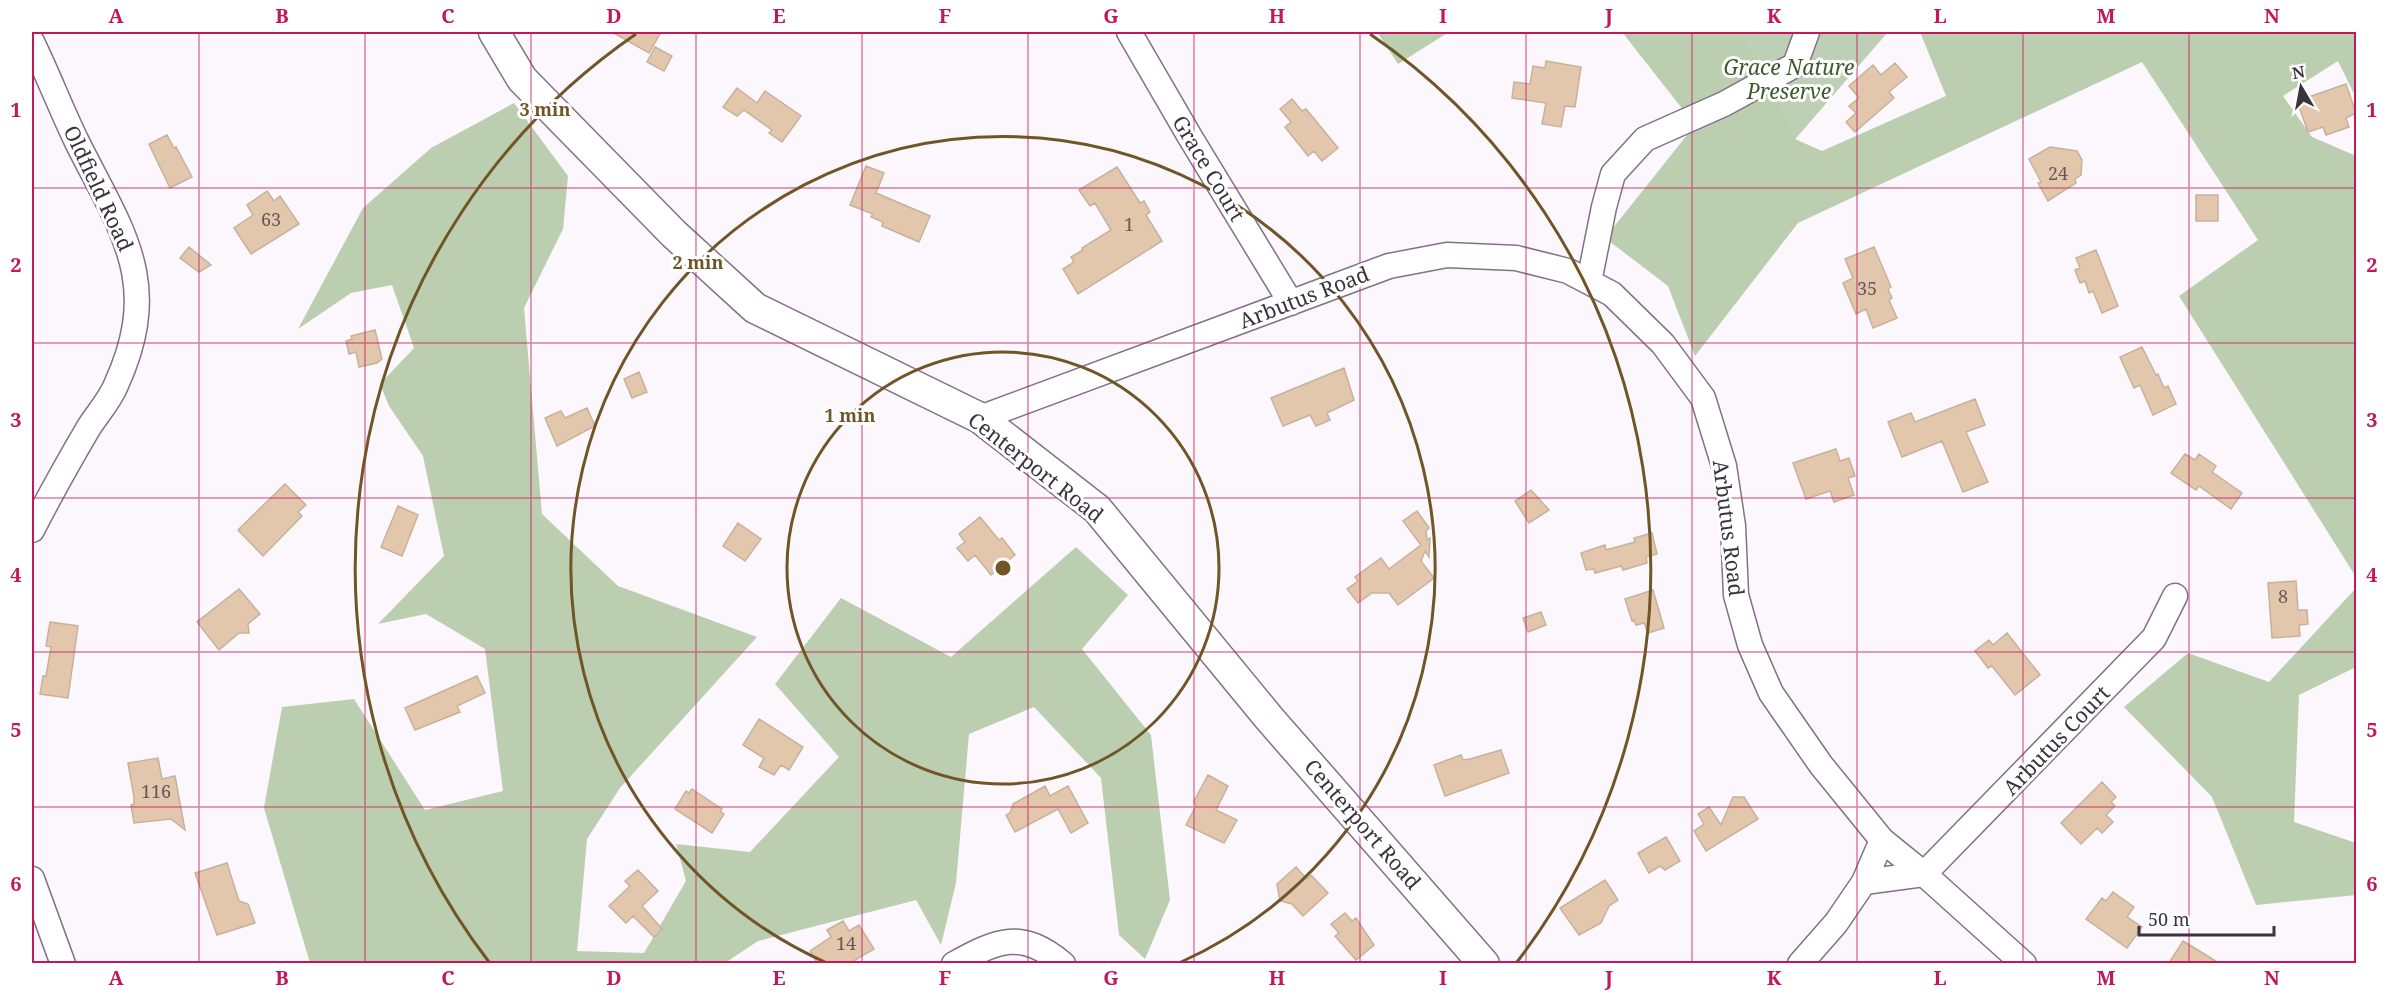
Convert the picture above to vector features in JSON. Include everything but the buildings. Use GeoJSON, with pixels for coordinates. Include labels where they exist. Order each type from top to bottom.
{"type":"FeatureCollection","features":[{"type":"Feature","properties":{"kind":"main road","name":"Centerport Road"},"geometry":{"type":"LineString","coordinates":[[494,32],[522,79],[674,234],[754,308],[980,418],[1097,509],[1269,718],[1484,963]]}},
{"type":"Feature","properties":{"kind":"street","name":"Grace Court"},"geometry":{"type":"LineString","coordinates":[[1129,32],[1291,303]]}},
{"type":"Feature","properties":{"kind":"street"},"geometry":{"type":"LineString","coordinates":[[1589,282],[1613,174],[1645,139],[1724,104],[1795,65],[1807,32]]}},
{"type":"Feature","properties":{"kind":"street","name":"Oldfield Road"},"geometry":{"type":"LineString","coordinates":[[32,42],[71,130],[125,234],[133,264],[138,302],[132,337],[116,386],[90,426],[32,530]]}},
{"type":"Feature","properties":{"kind":"street","name":"Arbutus Road"},"geometry":{"type":"LineString","coordinates":[[980,418],[1389,266],[1447,255],[1516,258],[1568,271],[1612,294],[1663,344],[1703,398],[1724,466],[1733,525],[1736,595],[1750,645],[1771,693],[1792,726],[1882,840],[2024,963]]}},
{"type":"Feature","properties":{"kind":"street","name":"Arbutus Court"},"geometry":{"type":"LineString","coordinates":[[1924,874],[2154,638],[2175,596]]}},
{"type":"Feature","properties":{"kind":"street"},"geometry":{"type":"LineString","coordinates":[[1800,963],[1836,923],[1864,882],[1882,840]]}},
{"type":"Feature","properties":{"kind":"street"},"geometry":{"type":"LineString","coordinates":[[1864,882],[1924,874]]}},
{"type":"Feature","properties":{"kind":"street"},"geometry":{"type":"LineString","coordinates":[[32,879],[63,963]]}},
{"type":"Feature","properties":{"kind":"street"},"geometry":{"type":"LineString","coordinates":[[954,963],[988,945],[1018,941],[1044,948],[1063,963]]}},
{"type":"Feature","properties":{"kind":"green space"},"geometry":{"type":"Polygon","coordinates":[[[1377,32],[1449,32],[1398,64],[1377,32]]]}},
{"type":"Feature","properties":{"kind":"green space"},"geometry":{"type":"Polygon","coordinates":[[[1622,32],[1742,32],[1755,51],[1795,139],[1822,151],[1946,96],[1920,32],[2356,32],[2356,98],[2338,61],[2283,96],[2312,137],[2354,155],[2356,148],[2356,577],[2179,296],[2258,240],[2142,62],[1798,223],[1695,356],[1668,286],[1605,238],[1695,125],[1622,32]]]}},
{"type":"Feature","properties":{"kind":"green space","name":"Grace Nature Preserve"},"geometry":{"type":"Polygon","coordinates":[[[1742,32],[1888,32],[1668,286],[1755,51],[1742,32]]]}},
{"type":"Feature","properties":{"kind":"green space"},"geometry":{"type":"Polygon","coordinates":[[[514,103],[568,176],[563,229],[524,308],[542,514],[618,586],[757,637],[620,788],[587,839],[577,951],[644,953],[686,881],[676,844],[750,852],[839,757],[775,684],[841,598],[951,657],[1076,547],[1128,595],[1082,649],[1151,735],[1170,900],[1145,959],[1119,935],[1101,778],[1034,707],[969,734],[956,883],[941,945],[916,900],[758,941],[725,963],[310,963],[264,808],[282,707],[354,699],[425,810],[503,791],[485,649],[426,614],[378,624],[444,556],[423,456],[389,406],[380,384],[414,348],[392,285],[351,293],[298,329],[363,208],[431,148],[514,103]]]}},
{"type":"Feature","properties":{"kind":"green space"},"geometry":{"type":"Polygon","coordinates":[[[2356,588],[2356,667],[2299,695],[2294,822],[2356,843],[2356,895],[2256,905],[2212,797],[2124,707],[2188,653],[2269,682],[2356,588]]]}}]}
